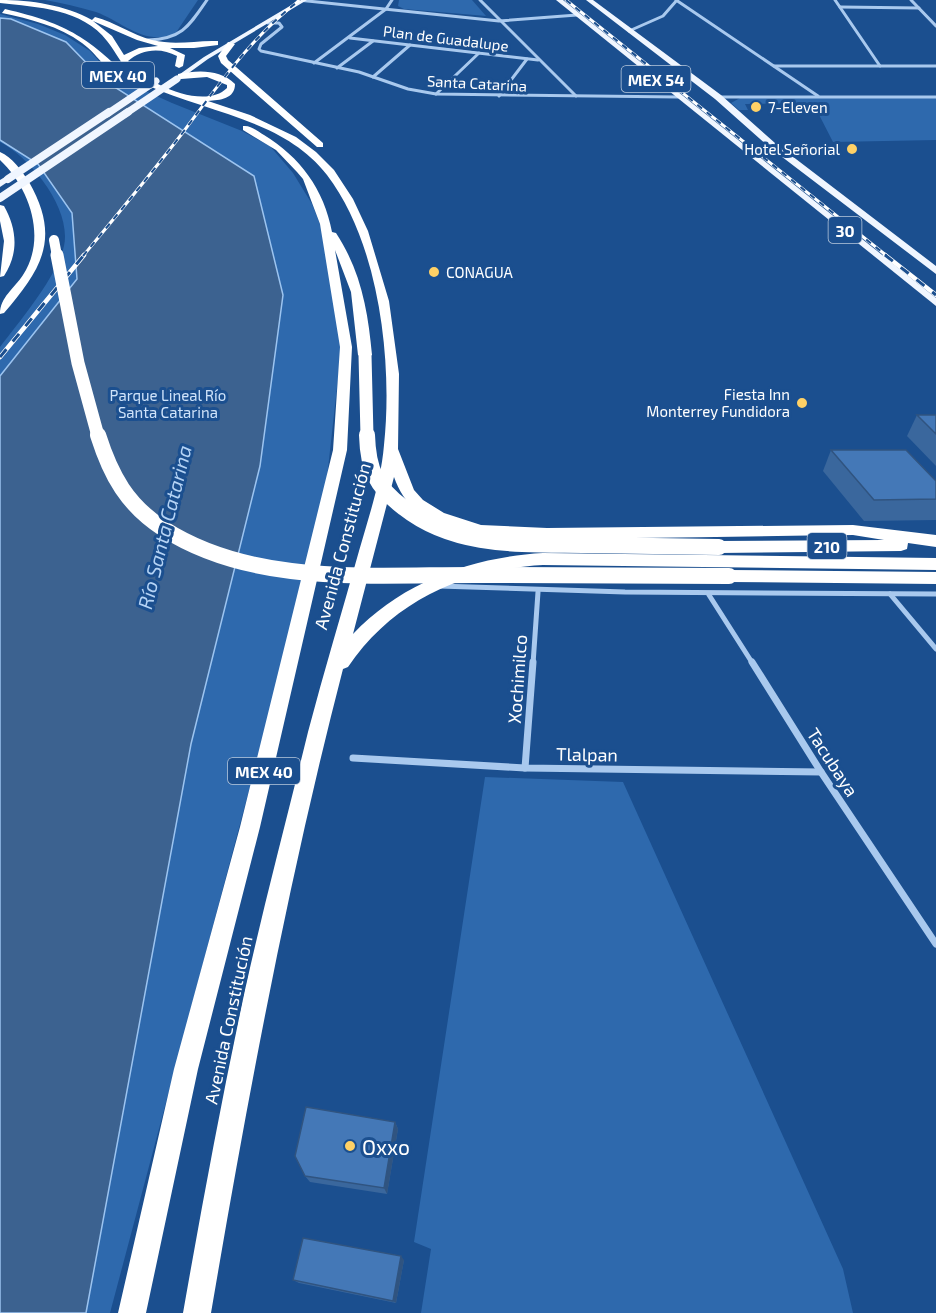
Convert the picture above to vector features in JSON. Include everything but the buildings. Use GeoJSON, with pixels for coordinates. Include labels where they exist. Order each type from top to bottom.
{"type":"FeatureCollection","features":[{"type":"Feature","properties":{"kind":"highway"},"geometry":{"type":"LineString","coordinates":[[3,1],[45,11],[86,31],[95,39],[94,49]]}},
{"type":"Feature","properties":{"kind":"highway","name":"Avenida Constitución"},"geometry":{"type":"LineString","coordinates":[[3,1],[41,7],[75,16],[102,31],[111,41],[122,62],[144,80],[189,99],[272,128],[296,140],[330,171],[350,205],[373,264],[388,325],[393,388],[392,447],[380,503],[330,684],[257,987],[196,1313]]}},
{"type":"Feature","properties":{"kind":"highway","name":"Avenida Constitución"},"geometry":{"type":"LineString","coordinates":[[0,10],[53,25],[74,35],[94,49],[123,79],[168,101],[246,128],[279,148],[308,179],[325,224],[346,347],[340,450],[250,827],[186,1069],[132,1313]]}},
{"type":"Feature","properties":{"kind":"highway"},"geometry":{"type":"LineString","coordinates":[[75,16],[99,20],[132,36],[148,40],[184,46],[215,43]]}},
{"type":"Feature","properties":{"kind":"highway"},"geometry":{"type":"LineString","coordinates":[[231,44],[222,56],[224,61],[328,153]]}},
{"type":"Feature","properties":{"kind":"highway"},"geometry":{"type":"LineString","coordinates":[[122,62],[125,57],[136,52],[164,49],[179,53],[182,57],[173,70]]}},
{"type":"Feature","properties":{"kind":"highway"},"geometry":{"type":"LineString","coordinates":[[179,78],[210,75],[225,79],[232,87],[230,92],[223,97],[208,100],[189,99]]}},
{"type":"Feature","properties":{"kind":"highway"},"geometry":{"type":"LineString","coordinates":[[0,155],[11,165],[24,184],[39,223],[37,255],[31,270],[0,310]]}},
{"type":"Feature","properties":{"kind":"highway"},"geometry":{"type":"LineString","coordinates":[[347,177],[351,191],[350,205]]}},
{"type":"Feature","properties":{"kind":"highway"},"geometry":{"type":"LineString","coordinates":[[0,208],[10,231],[11,246],[0,274]]}},
{"type":"Feature","properties":{"kind":"highway","name":"210"},"geometry":{"type":"LineString","coordinates":[[39,223],[54,240],[87,402],[108,465],[120,487],[132,503],[158,525],[226,558],[264,567],[330,574],[936,578]]}},
{"type":"Feature","properties":{"kind":"highway","name":"210"},"geometry":{"type":"LineString","coordinates":[[325,224],[354,274],[363,320],[367,440],[371,470],[384,493],[419,520],[452,535],[513,544],[719,547],[936,543]]}},
{"type":"Feature","properties":{"kind":"highway"},"geometry":{"type":"LineString","coordinates":[[0,257],[11,246]]}},
{"type":"Feature","properties":{"kind":"highway"},"geometry":{"type":"LineString","coordinates":[[392,447],[407,492],[418,504],[438,517],[481,530],[546,533],[853,530],[936,543]]}},
{"type":"Feature","properties":{"kind":"highway"},"geometry":{"type":"LineString","coordinates":[[330,684],[352,645],[368,627],[400,604],[452,577],[493,564],[543,559],[936,564]]}},
{"type":"Feature","properties":{"kind":"main road","name":"MEX 40"},"geometry":{"type":"LineString","coordinates":[[0,198],[206,58],[304,0]]}},
{"type":"Feature","properties":{"kind":"main road","name":"MEX 54"},"geometry":{"type":"LineString","coordinates":[[559,0],[754,156]]}},
{"type":"Feature","properties":{"kind":"main road","name":"30"},"geometry":{"type":"LineString","coordinates":[[589,0],[718,97],[758,133],[936,271]]}},
{"type":"Feature","properties":{"kind":"main road"},"geometry":{"type":"LineString","coordinates":[[196,54],[242,27]]}},
{"type":"Feature","properties":{"kind":"main road","name":"MEX 40"},"geometry":{"type":"LineString","coordinates":[[3,182],[188,60]]}},
{"type":"Feature","properties":{"kind":"main road","name":"30"},"geometry":{"type":"LineString","coordinates":[[754,156],[936,303]]}},
{"type":"Feature","properties":{"kind":"street"},"geometry":{"type":"LineString","coordinates":[[148,40],[168,39],[183,33],[207,0]]}},
{"type":"Feature","properties":{"kind":"street"},"geometry":{"type":"LineString","coordinates":[[298,0],[499,21],[577,15]]}},
{"type":"Feature","properties":{"kind":"street"},"geometry":{"type":"LineString","coordinates":[[314,63],[386,9],[392,0]]}},
{"type":"Feature","properties":{"kind":"street"},"geometry":{"type":"LineString","coordinates":[[480,0],[538,60],[577,96]]}},
{"type":"Feature","properties":{"kind":"street"},"geometry":{"type":"LineString","coordinates":[[629,31],[666,15],[675,7],[677,0],[819,97]]}},
{"type":"Feature","properties":{"kind":"street"},"geometry":{"type":"LineString","coordinates":[[835,0],[880,66]]}},
{"type":"Feature","properties":{"kind":"street"},"geometry":{"type":"LineString","coordinates":[[911,0],[935,24]]}},
{"type":"Feature","properties":{"kind":"street"},"geometry":{"type":"LineString","coordinates":[[840,6],[919,8]]}},
{"type":"Feature","properties":{"kind":"street","name":"Santa Catarina"},"geometry":{"type":"LineString","coordinates":[[268,23],[279,23],[282,27],[261,44],[259,49],[267,53],[373,77],[408,89],[436,94],[499,96],[678,97]]}},
{"type":"Feature","properties":{"kind":"street","name":"Plan de Guadalupe"},"geometry":{"type":"LineString","coordinates":[[350,38],[538,60]]}},
{"type":"Feature","properties":{"kind":"street"},"geometry":{"type":"LineString","coordinates":[[337,68],[374,40]]}},
{"type":"Feature","properties":{"kind":"street"},"geometry":{"type":"LineString","coordinates":[[373,77],[410,45]]}},
{"type":"Feature","properties":{"kind":"street"},"geometry":{"type":"LineString","coordinates":[[436,94],[479,53]]}},
{"type":"Feature","properties":{"kind":"street"},"geometry":{"type":"LineString","coordinates":[[499,96],[527,59]]}},
{"type":"Feature","properties":{"kind":"street"},"geometry":{"type":"LineString","coordinates":[[773,66],[936,66]]}},
{"type":"Feature","properties":{"kind":"street"},"geometry":{"type":"LineString","coordinates":[[718,97],[936,97]]}},
{"type":"Feature","properties":{"kind":"street"},"geometry":{"type":"LineString","coordinates":[[435,586],[538,592],[709,595],[936,594]]}},
{"type":"Feature","properties":{"kind":"street","name":"Xochimilco"},"geometry":{"type":"LineString","coordinates":[[525,768],[538,592]]}},
{"type":"Feature","properties":{"kind":"street"},"geometry":{"type":"LineString","coordinates":[[890,594],[936,649]]}},
{"type":"Feature","properties":{"kind":"street","name":"Tacubaya"},"geometry":{"type":"LineString","coordinates":[[709,595],[821,772],[936,944]]}},
{"type":"Feature","properties":{"kind":"street","name":"Tlalpan"},"geometry":{"type":"LineString","coordinates":[[353,758],[525,768],[821,772]]}},
{"type":"Feature","properties":{"kind":"green space"},"geometry":{"type":"Polygon","coordinates":[[[45,0],[198,0],[175,34],[153,37],[134,31],[96,12],[45,0]]]}},
{"type":"Feature","properties":{"kind":"green space"},"geometry":{"type":"Polygon","coordinates":[[[399,0],[472,0],[486,16],[404,9],[398,6],[399,0]]]}},
{"type":"Feature","properties":{"kind":"green space","name":"Río Santa Catarina"},"geometry":{"type":"Polygon","coordinates":[[[0,14],[38,24],[65,35],[90,51],[106,69],[130,84],[242,131],[270,146],[293,173],[312,204],[323,232],[342,342],[321,532],[252,779],[110,1313],[0,1313],[0,347],[54,271],[64,246],[65,232],[62,216],[47,186],[24,160],[0,142],[0,14]]]}},
{"type":"Feature","properties":{"kind":"green space"},"geometry":{"type":"Polygon","coordinates":[[[740,98],[936,98],[936,140],[833,142],[813,103],[745,104],[748,110],[739,110],[731,103],[740,98]]]}},
{"type":"Feature","properties":{"kind":"green space"},"geometry":{"type":"Polygon","coordinates":[[[485,777],[623,782],[843,1269],[853,1313],[421,1313],[431,1249],[414,1242],[485,777]]]}},
{"type":"Feature","properties":{"kind":"water","name":"Río Santa Catarina"},"geometry":{"type":"Polygon","coordinates":[[[0,18],[11,19],[66,42],[102,79],[254,176],[283,295],[260,466],[191,744],[86,1313],[0,1313],[0,376],[77,279],[72,213],[38,164],[0,140],[0,18]]]}},
{"type":"Feature","properties":{"kind":"railway"},"geometry":{"type":"LineString","coordinates":[[83,256],[160,162],[237,61],[267,29],[300,0]]}},
{"type":"Feature","properties":{"kind":"railway"},"geometry":{"type":"LineString","coordinates":[[566,0],[887,256]]}},
{"type":"Feature","properties":{"kind":"railway"},"geometry":{"type":"LineString","coordinates":[[0,357],[84,255]]}},
{"type":"Feature","properties":{"kind":"railway"},"geometry":{"type":"LineString","coordinates":[[885,255],[936,295]]}},
{"type":"Feature","properties":{"kind":"place","name":"7-Eleven"},"geometry":{"type":"Point","coordinates":[756,107]}},
{"type":"Feature","properties":{"kind":"place","name":"Hotel Señorial"},"geometry":{"type":"Point","coordinates":[852,149]}},
{"type":"Feature","properties":{"kind":"place","name":"CONAGUA"},"geometry":{"type":"Point","coordinates":[434,272]}},
{"type":"Feature","properties":{"kind":"place","name":"Fiesta Inn Monterrey Fundidora"},"geometry":{"type":"Point","coordinates":[802,403]}},
{"type":"Feature","properties":{"kind":"place","name":"Oxxo"},"geometry":{"type":"Point","coordinates":[350,1146]}},
{"type":"Feature","properties":{"kind":"park label","name":"Parque Lineal Río Santa Catarina"},"geometry":{"type":"Point","coordinates":[168,404]}}]}
